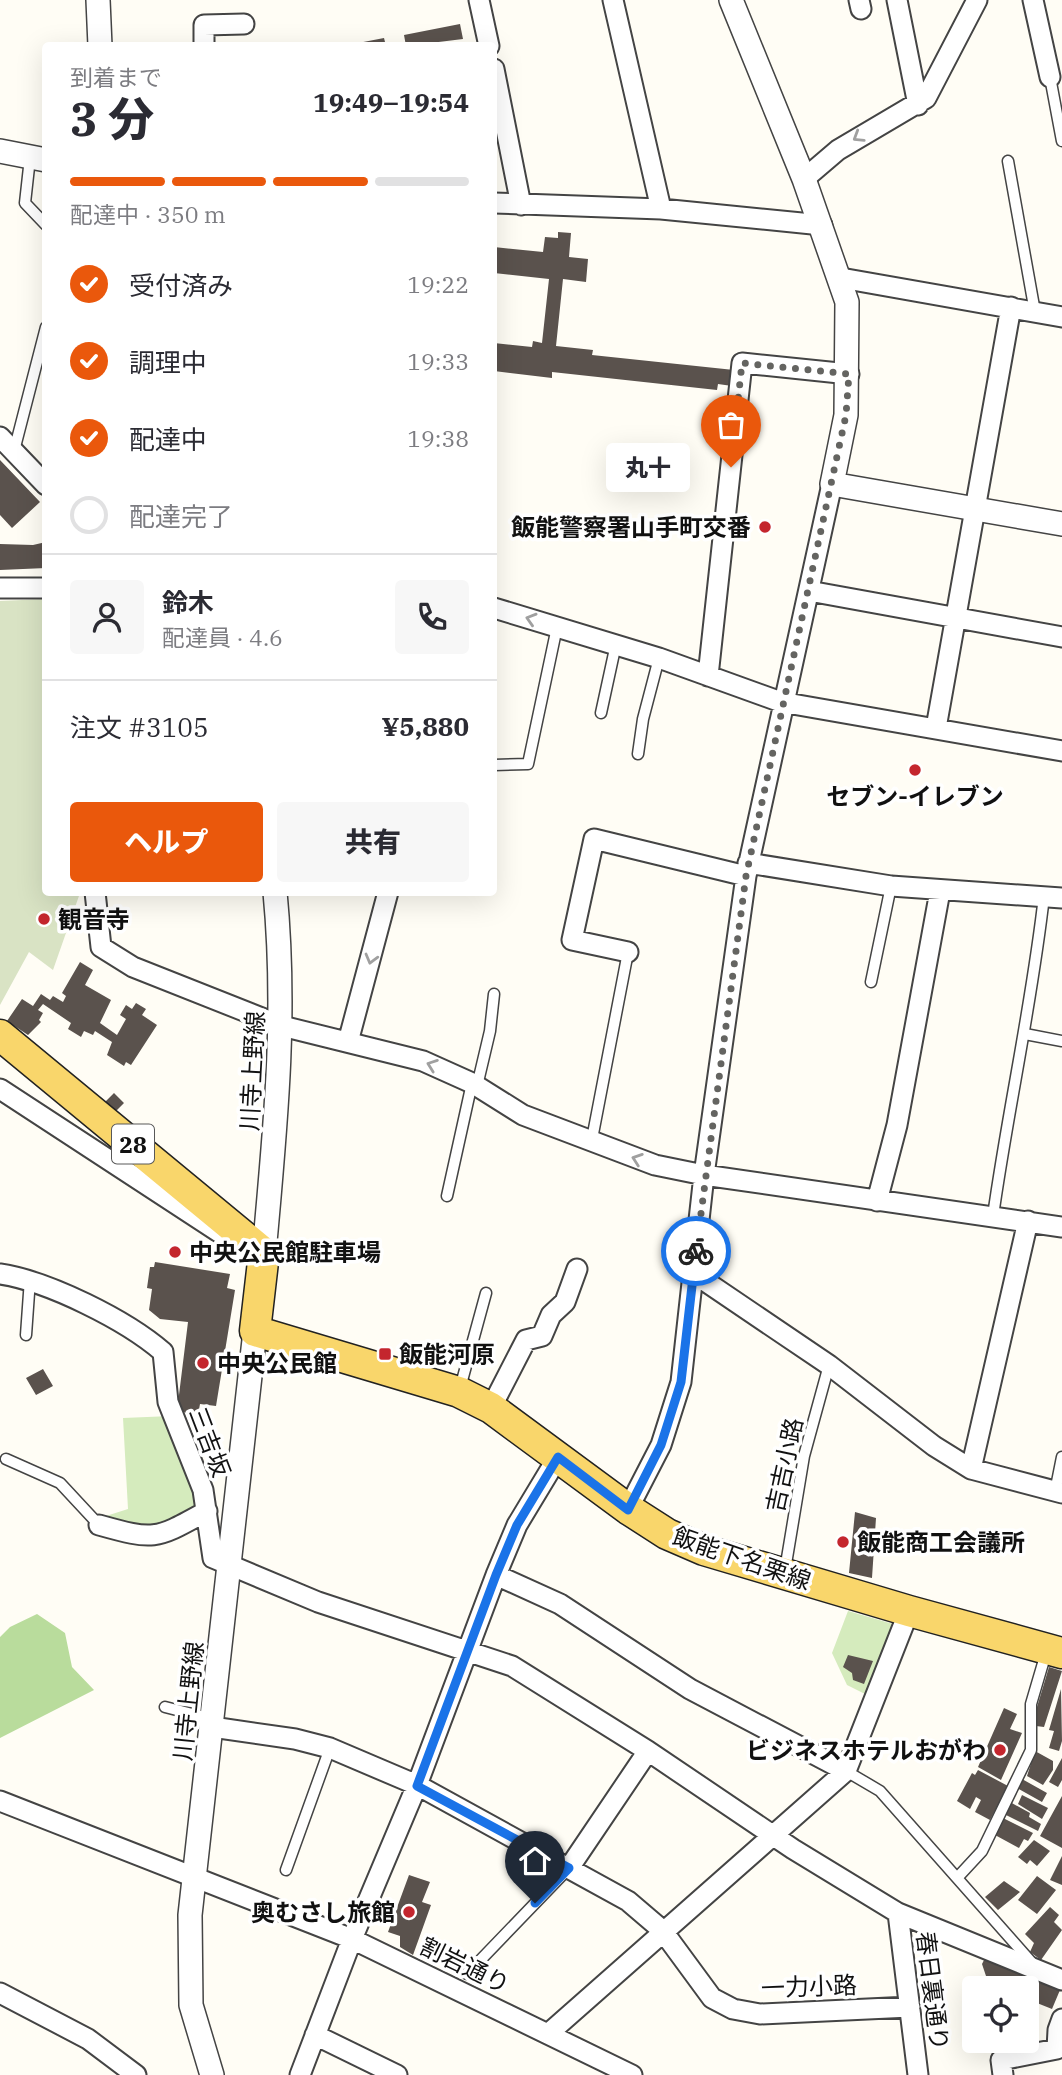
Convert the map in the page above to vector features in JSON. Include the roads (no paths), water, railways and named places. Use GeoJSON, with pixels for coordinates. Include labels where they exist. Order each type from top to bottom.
{"type":"FeatureCollection","features":[{"type":"Feature","properties":{"kind":"main road","name":"28"},"geometry":{"type":"LineString","coordinates":[[0,1035],[264,1257]]}},
{"type":"Feature","properties":{"kind":"main road"},"geometry":{"type":"LineString","coordinates":[[256,1331],[264,1257]]}},
{"type":"Feature","properties":{"kind":"main road","name":"飯能下名栗線"},"geometry":{"type":"LineString","coordinates":[[256,1331],[459,1392],[491,1408],[628,1510],[667,1534],[704,1550],[1055,1651]]}},
{"type":"Feature","properties":{"kind":"street"},"geometry":{"type":"LineString","coordinates":[[98,0],[100,42]]}},
{"type":"Feature","properties":{"kind":"street"},"geometry":{"type":"LineString","coordinates":[[480,0],[488,42]]}},
{"type":"Feature","properties":{"kind":"street"},"geometry":{"type":"LineString","coordinates":[[613,0],[661,209]]}},
{"type":"Feature","properties":{"kind":"street"},"geometry":{"type":"LineString","coordinates":[[628,1510],[661,1445],[681,1382],[704,1175],[747,869],[832,484],[846,415],[849,374],[847,302],[841,278],[731,0]]}},
{"type":"Feature","properties":{"kind":"street"},"geometry":{"type":"LineString","coordinates":[[897,0],[918,104]]}},
{"type":"Feature","properties":{"kind":"street"},"geometry":{"type":"LineString","coordinates":[[804,179],[838,150],[926,98],[977,0]]}},
{"type":"Feature","properties":{"kind":"street"},"geometry":{"type":"LineString","coordinates":[[1033,0],[1050,77]]}},
{"type":"Feature","properties":{"kind":"street"},"geometry":{"type":"LineString","coordinates":[[205,42],[204,25],[244,24]]}},
{"type":"Feature","properties":{"kind":"street"},"geometry":{"type":"LineString","coordinates":[[497,84],[521,205]]}},
{"type":"Feature","properties":{"kind":"street"},"geometry":{"type":"LineString","coordinates":[[0,151],[38,159]]}},
{"type":"Feature","properties":{"kind":"street"},"geometry":{"type":"LineString","coordinates":[[497,203],[661,209],[822,225]]}},
{"type":"Feature","properties":{"kind":"street"},"geometry":{"type":"LineString","coordinates":[[841,278],[1062,317]]}},
{"type":"Feature","properties":{"kind":"street"},"geometry":{"type":"LineString","coordinates":[[936,728],[1011,307]]}},
{"type":"Feature","properties":{"kind":"street"},"geometry":{"type":"LineString","coordinates":[[708,676],[742,363],[849,374]]}},
{"type":"Feature","properties":{"kind":"street"},"geometry":{"type":"LineString","coordinates":[[7,444],[42,481]]}},
{"type":"Feature","properties":{"kind":"street"},"geometry":{"type":"LineString","coordinates":[[832,484],[1062,524]]}},
{"type":"Feature","properties":{"kind":"street"},"geometry":{"type":"LineString","coordinates":[[0,588],[42,588]]}},
{"type":"Feature","properties":{"kind":"street"},"geometry":{"type":"LineString","coordinates":[[809,591],[1062,637]]}},
{"type":"Feature","properties":{"kind":"street"},"geometry":{"type":"LineString","coordinates":[[497,609],[659,658],[782,702],[1062,751]]}},
{"type":"Feature","properties":{"kind":"street"},"geometry":{"type":"LineString","coordinates":[[628,952],[572,940],[594,839],[747,869],[940,891],[1053,897]]}},
{"type":"Feature","properties":{"kind":"street"},"geometry":{"type":"LineString","coordinates":[[877,1202],[897,1125],[940,891]]}},
{"type":"Feature","properties":{"kind":"street"},"geometry":{"type":"LineString","coordinates":[[95,896],[101,947],[133,967],[282,1026],[424,1061],[474,1084],[523,1115],[592,1139],[615,1152],[655,1165],[704,1175],[1062,1227]]}},
{"type":"Feature","properties":{"kind":"street","name":"川寺上野線"},"geometry":{"type":"LineString","coordinates":[[264,1257],[282,1026],[282,984],[275,896]]}},
{"type":"Feature","properties":{"kind":"street"},"geometry":{"type":"LineString","coordinates":[[348,1042],[383,896]]}},
{"type":"Feature","properties":{"kind":"street"},"geometry":{"type":"LineString","coordinates":[[0,1089],[264,1257]]}},
{"type":"Feature","properties":{"kind":"street"},"geometry":{"type":"LineString","coordinates":[[971,1469],[1028,1221]]}},
{"type":"Feature","properties":{"kind":"street"},"geometry":{"type":"LineString","coordinates":[[491,1408],[526,1340],[542,1336],[551,1315],[565,1302],[577,1269]]}},
{"type":"Feature","properties":{"kind":"street"},"geometry":{"type":"LineString","coordinates":[[694,1273],[829,1365],[934,1446],[971,1469],[1059,1493]]}},
{"type":"Feature","properties":{"kind":"street"},"geometry":{"type":"LineString","coordinates":[[0,1274],[30,1279]]}},
{"type":"Feature","properties":{"kind":"street","name":"三吉坂"},"geometry":{"type":"LineString","coordinates":[[30,1279],[143,1334],[163,1352],[168,1402],[192,1457],[207,1511],[213,1558],[230,1565]]}},
{"type":"Feature","properties":{"kind":"street","name":"川寺上野線"},"geometry":{"type":"LineString","coordinates":[[212,2075],[191,2005],[190,1915],[256,1331]]}},
{"type":"Feature","properties":{"kind":"street"},"geometry":{"type":"LineString","coordinates":[[300,2075],[352,1939],[417,1786],[466,1649],[496,1575],[517,1525],[558,1457]]}},
{"type":"Feature","properties":{"kind":"street"},"geometry":{"type":"LineString","coordinates":[[99,1525],[137,1535],[162,1535],[207,1511]]}},
{"type":"Feature","properties":{"kind":"street"},"geometry":{"type":"LineString","coordinates":[[230,1565],[318,1602],[512,1665],[898,1913],[974,1947],[1036,1967],[1062,1980]]}},
{"type":"Feature","properties":{"kind":"street"},"geometry":{"type":"LineString","coordinates":[[496,1575],[560,1604],[690,1689],[846,1771]]}},
{"type":"Feature","properties":{"kind":"street"},"geometry":{"type":"LineString","coordinates":[[549,2033],[662,1930],[846,1771],[909,1611]]}},
{"type":"Feature","properties":{"kind":"street","name":"一力小路"},"geometry":{"type":"LineString","coordinates":[[212,1723],[330,1748],[417,1786],[569,1868],[628,1901],[662,1930],[712,1998],[733,2009],[760,2014],[910,2007]]}},
{"type":"Feature","properties":{"kind":"street"},"geometry":{"type":"LineString","coordinates":[[569,1868],[648,1751]]}},
{"type":"Feature","properties":{"kind":"street","name":"割岩通り"},"geometry":{"type":"LineString","coordinates":[[0,1801],[352,1939],[549,2033],[625,2074]]}},
{"type":"Feature","properties":{"kind":"street","name":"春日裏通り"},"geometry":{"type":"LineString","coordinates":[[898,1913],[918,2075]]}},
{"type":"Feature","properties":{"kind":"street"},"geometry":{"type":"LineString","coordinates":[[0,1993],[88,2039],[136,2075]]}},
{"type":"Feature","properties":{"kind":"street"},"geometry":{"type":"LineString","coordinates":[[1003,2075],[1001,2060],[1057,2049],[1058,2029],[1062,2019]]}},
{"type":"Feature","properties":{"kind":"street"},"geometry":{"type":"LineString","coordinates":[[314,2035],[397,2075]]}},
{"type":"Feature","properties":{"kind":"lane"},"geometry":{"type":"LineString","coordinates":[[1050,77],[1062,141]]}},
{"type":"Feature","properties":{"kind":"lane"},"geometry":{"type":"LineString","coordinates":[[38,159],[25,203],[42,221]]}},
{"type":"Feature","properties":{"kind":"lane"},"geometry":{"type":"LineString","coordinates":[[1008,161],[1035,312]]}},
{"type":"Feature","properties":{"kind":"lane"},"geometry":{"type":"LineString","coordinates":[[7,444],[42,339]]}},
{"type":"Feature","properties":{"kind":"lane"},"geometry":{"type":"LineString","coordinates":[[497,765],[528,764],[556,627]]}},
{"type":"Feature","properties":{"kind":"lane"},"geometry":{"type":"LineString","coordinates":[[601,713],[616,644]]}},
{"type":"Feature","properties":{"kind":"lane"},"geometry":{"type":"LineString","coordinates":[[638,754],[643,719],[659,658]]}},
{"type":"Feature","properties":{"kind":"lane"},"geometry":{"type":"LineString","coordinates":[[872,982],[891,886]]}},
{"type":"Feature","properties":{"kind":"lane"},"geometry":{"type":"LineString","coordinates":[[993,1216],[1005,1129],[1053,897]]}},
{"type":"Feature","properties":{"kind":"lane"},"geometry":{"type":"LineString","coordinates":[[592,1139],[628,952]]}},
{"type":"Feature","properties":{"kind":"lane"},"geometry":{"type":"LineString","coordinates":[[447,1196],[474,1084],[490,1031],[494,994]]}},
{"type":"Feature","properties":{"kind":"lane"},"geometry":{"type":"LineString","coordinates":[[1025,1034],[1062,1041]]}},
{"type":"Feature","properties":{"kind":"lane"},"geometry":{"type":"LineString","coordinates":[[26,1335],[30,1279]]}},
{"type":"Feature","properties":{"kind":"lane"},"geometry":{"type":"LineString","coordinates":[[459,1392],[486,1293]]}},
{"type":"Feature","properties":{"kind":"lane","name":"吉吉小路"},"geometry":{"type":"LineString","coordinates":[[784,1574],[804,1457],[829,1365]]}},
{"type":"Feature","properties":{"kind":"lane"},"geometry":{"type":"LineString","coordinates":[[1059,1493],[1062,1457]]}},
{"type":"Feature","properties":{"kind":"lane"},"geometry":{"type":"LineString","coordinates":[[6,1459],[60,1483],[99,1525]]}},
{"type":"Feature","properties":{"kind":"lane"},"geometry":{"type":"LineString","coordinates":[[957,1878],[982,1851],[1031,1750],[1031,1704],[1055,1651]]}},
{"type":"Feature","properties":{"kind":"lane"},"geometry":{"type":"LineString","coordinates":[[164,1707],[212,1723]]}},
{"type":"Feature","properties":{"kind":"lane"},"geometry":{"type":"LineString","coordinates":[[286,1870],[330,1748]]}},
{"type":"Feature","properties":{"kind":"lane"},"geometry":{"type":"LineString","coordinates":[[846,1771],[880,1791],[1036,1967]]}},
{"type":"Feature","properties":{"kind":"lane"},"geometry":{"type":"LineString","coordinates":[[467,1973],[569,1868]]}},
{"type":"Feature","properties":{"kind":"place","name":"丸十"},"geometry":{"type":"Point","coordinates":[731,467]}},
{"type":"Feature","properties":{"kind":"place","name":"飯能警察署山手町交番"},"geometry":{"type":"Point","coordinates":[765,527]}},
{"type":"Feature","properties":{"kind":"place","name":"セブン-イレブン"},"geometry":{"type":"Point","coordinates":[915,770]}},
{"type":"Feature","properties":{"kind":"place","name":"観音寺"},"geometry":{"type":"Point","coordinates":[44,919]}},
{"type":"Feature","properties":{"kind":"place","name":"中央公民館駐車場"},"geometry":{"type":"Point","coordinates":[175,1252]}},
{"type":"Feature","properties":{"kind":"place","name":"飯能河原"},"geometry":{"type":"Point","coordinates":[385,1354]}},
{"type":"Feature","properties":{"kind":"place","name":"中央公民館"},"geometry":{"type":"Point","coordinates":[203,1363]}},
{"type":"Feature","properties":{"kind":"place","name":"飯能商工会議所"},"geometry":{"type":"Point","coordinates":[843,1542]}},
{"type":"Feature","properties":{"kind":"place","name":"ビジネスホテルおがわ"},"geometry":{"type":"Point","coordinates":[1000,1750]}},
{"type":"Feature","properties":{"kind":"place","name":"奥むさし旅館"},"geometry":{"type":"Point","coordinates":[409,1912]}}]}
